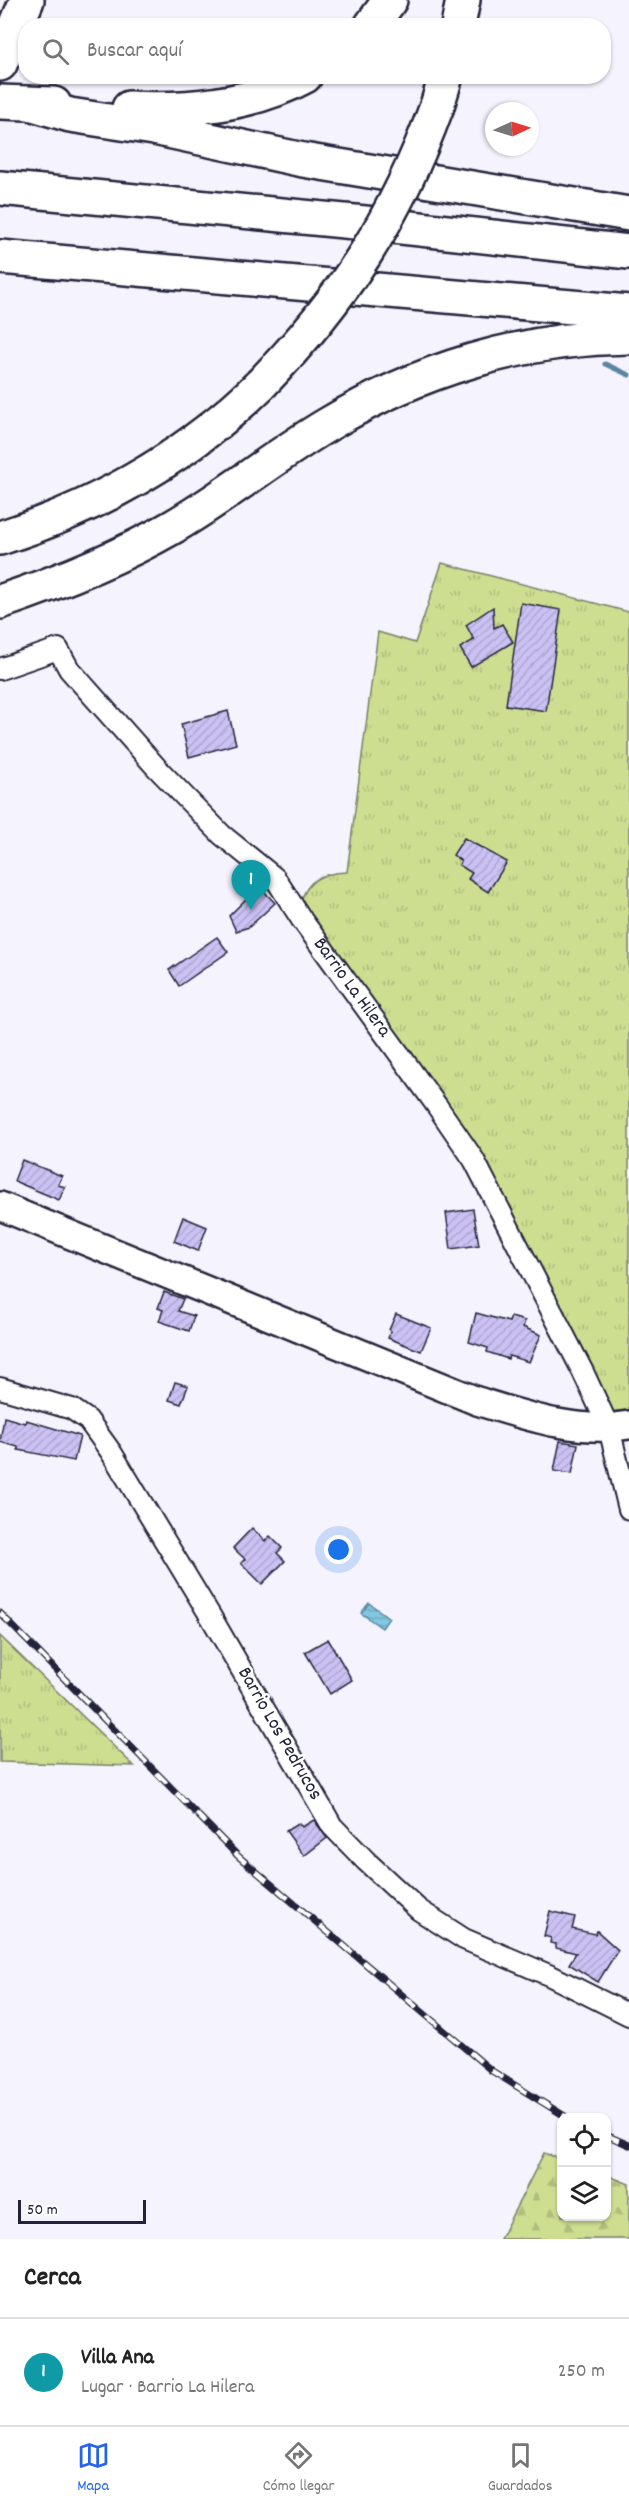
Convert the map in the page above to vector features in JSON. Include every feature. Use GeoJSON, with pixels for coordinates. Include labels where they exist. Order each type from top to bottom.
{"type":"FeatureCollection","features":[{"type":"Feature","properties":{"kind":"highway"},"geometry":{"type":"LineString","coordinates":[[377,18],[390,0]]}},
{"type":"Feature","properties":{"kind":"highway"},"geometry":{"type":"LineString","coordinates":[[460,18],[463,0]]}},
{"type":"Feature","properties":{"kind":"highway"},"geometry":{"type":"LineString","coordinates":[[0,64],[15,18]]}},
{"type":"Feature","properties":{"kind":"highway"},"geometry":{"type":"LineString","coordinates":[[0,102],[159,110],[194,108],[259,96],[287,84]]}},
{"type":"Feature","properties":{"kind":"highway"},"geometry":{"type":"LineString","coordinates":[[0,538],[60,516],[138,478],[204,434],[261,384],[316,326],[360,265],[404,186],[441,91]]}},
{"type":"Feature","properties":{"kind":"highway"},"geometry":{"type":"LineString","coordinates":[[33,104],[70,115],[154,128],[303,160],[629,214]]}},
{"type":"Feature","properties":{"kind":"highway"},"geometry":{"type":"LineString","coordinates":[[0,188],[365,223],[629,252]]}},
{"type":"Feature","properties":{"kind":"highway"},"geometry":{"type":"LineString","coordinates":[[0,256],[629,312]]}},
{"type":"Feature","properties":{"kind":"highway"},"geometry":{"type":"LineString","coordinates":[[0,602],[129,551],[222,496],[326,426],[372,399],[405,384],[468,361],[522,349],[568,341],[629,337]]}},
{"type":"Feature","properties":{"kind":"street","name":"Barrio La Hilera"},"geometry":{"type":"LineString","coordinates":[[0,669],[58,649],[69,669],[156,767],[222,835],[274,878],[438,1106],[474,1160],[583,1372],[619,1426],[629,1509]]}},
{"type":"Feature","properties":{"kind":"street"},"geometry":{"type":"LineString","coordinates":[[0,1206],[477,1401],[532,1417],[571,1425],[619,1426]]}},
{"type":"Feature","properties":{"kind":"street","name":"Barrio Los Pedrucos"},"geometry":{"type":"LineString","coordinates":[[0,1388],[72,1409],[88,1420],[111,1452],[212,1617],[332,1826],[366,1861],[419,1910],[464,1939],[551,1976],[629,2015]]}},
{"type":"Feature","properties":{"kind":"green space"},"geometry":{"type":"Polygon","coordinates":[[[442,563],[629,612],[629,1417],[617,1419],[481,1165],[299,906],[306,889],[316,879],[347,872],[378,632],[415,643],[442,563]]]}},
{"type":"Feature","properties":{"kind":"green space"},"geometry":{"type":"Polygon","coordinates":[[[0,1636],[134,1766],[0,1762],[0,1636]]]}},
{"type":"Feature","properties":{"kind":"green space"},"geometry":{"type":"Polygon","coordinates":[[[544,2153],[557,2158],[557,2221],[611,2221],[611,2177],[629,2184],[629,2239],[500,2239],[544,2153]]]}},
{"type":"Feature","properties":{"kind":"water"},"geometry":{"type":"Polygon","coordinates":[[[369,1603],[389,1618],[382,1628],[361,1613],[369,1603]]]}},
{"type":"Feature","properties":{"kind":"building"},"geometry":{"type":"Polygon","coordinates":[[[521,603],[561,610],[546,711],[506,705],[521,603]]]}},
{"type":"Feature","properties":{"kind":"building"},"geometry":{"type":"Polygon","coordinates":[[[493,607],[494,628],[502,624],[513,642],[471,667],[460,648],[474,640],[466,625],[493,607]]]}},
{"type":"Feature","properties":{"kind":"building"},"geometry":{"type":"Polygon","coordinates":[[[228,711],[236,744],[189,757],[181,724],[228,711]]]}},
{"type":"Feature","properties":{"kind":"building"},"geometry":{"type":"Polygon","coordinates":[[[464,838],[507,862],[488,892],[468,879],[472,873],[459,865],[461,861],[453,855],[464,838]]]}},
{"type":"Feature","properties":{"kind":"building"},"geometry":{"type":"Polygon","coordinates":[[[259,886],[275,903],[249,927],[236,931],[229,916],[259,886]]]}},
{"type":"Feature","properties":{"kind":"building"},"geometry":{"type":"Polygon","coordinates":[[[217,937],[228,952],[179,986],[169,970],[217,937]]]}},
{"type":"Feature","properties":{"kind":"building"},"geometry":{"type":"Polygon","coordinates":[[[22,1160],[62,1176],[58,1185],[65,1187],[59,1200],[14,1181],[22,1160]]]}},
{"type":"Feature","properties":{"kind":"building"},"geometry":{"type":"Polygon","coordinates":[[[473,1209],[479,1245],[451,1249],[446,1213],[473,1209]]]}},
{"type":"Feature","properties":{"kind":"building"},"geometry":{"type":"Polygon","coordinates":[[[183,1217],[207,1227],[198,1251],[174,1241],[183,1217]]]}},
{"type":"Feature","properties":{"kind":"building"},"geometry":{"type":"Polygon","coordinates":[[[164,1292],[183,1299],[178,1311],[194,1316],[189,1331],[159,1321],[163,1310],[158,1308],[164,1292]]]}},
{"type":"Feature","properties":{"kind":"building"},"geometry":{"type":"Polygon","coordinates":[[[476,1313],[509,1322],[511,1317],[525,1321],[523,1327],[541,1335],[529,1362],[509,1356],[508,1359],[487,1352],[488,1348],[469,1342],[476,1313]]]}},
{"type":"Feature","properties":{"kind":"building"},"geometry":{"type":"Polygon","coordinates":[[[396,1314],[431,1328],[421,1351],[388,1338],[396,1314]]]}},
{"type":"Feature","properties":{"kind":"building"},"geometry":{"type":"Polygon","coordinates":[[[175,1382],[188,1386],[181,1404],[169,1400],[175,1382]]]}},
{"type":"Feature","properties":{"kind":"building"},"geometry":{"type":"Polygon","coordinates":[[[4,1417],[25,1423],[26,1420],[80,1436],[74,1461],[18,1450],[18,1447],[0,1442],[4,1417]]]}},
{"type":"Feature","properties":{"kind":"building"},"geometry":{"type":"Polygon","coordinates":[[[560,1441],[578,1444],[572,1474],[554,1471],[560,1441]]]}},
{"type":"Feature","properties":{"kind":"building"},"geometry":{"type":"Polygon","coordinates":[[[252,1528],[265,1541],[270,1536],[282,1548],[277,1553],[285,1561],[262,1584],[241,1563],[245,1559],[233,1548],[252,1528]]]}},
{"type":"Feature","properties":{"kind":"building"},"geometry":{"type":"Polygon","coordinates":[[[328,1639],[352,1680],[330,1694],[305,1652],[328,1639]]]}},
{"type":"Feature","properties":{"kind":"building"},"geometry":{"type":"Polygon","coordinates":[[[314,1820],[327,1838],[304,1856],[286,1831],[299,1823],[302,1827],[314,1820]]]}},
{"type":"Feature","properties":{"kind":"building"},"geometry":{"type":"Polygon","coordinates":[[[550,1911],[575,1917],[572,1929],[595,1934],[597,1931],[618,1950],[598,1982],[569,1964],[576,1953],[556,1948],[556,1944],[550,1943],[551,1938],[544,1936],[550,1911]]]}},
{"type":"Feature","properties":{"kind":"waterway"},"geometry":{"type":"LineString","coordinates":[[605,364],[629,375]]}},
{"type":"Feature","properties":{"kind":"railway"},"geometry":{"type":"LineString","coordinates":[[0,1613],[238,1856],[492,2071],[560,2113]]}},
{"type":"Feature","properties":{"kind":"railway"},"geometry":{"type":"LineString","coordinates":[[611,2137],[629,2145]]}},
{"type":"Feature","properties":{"kind":"place","name":"Villa Ana"},"geometry":{"type":"Point","coordinates":[251,910]}}]}
